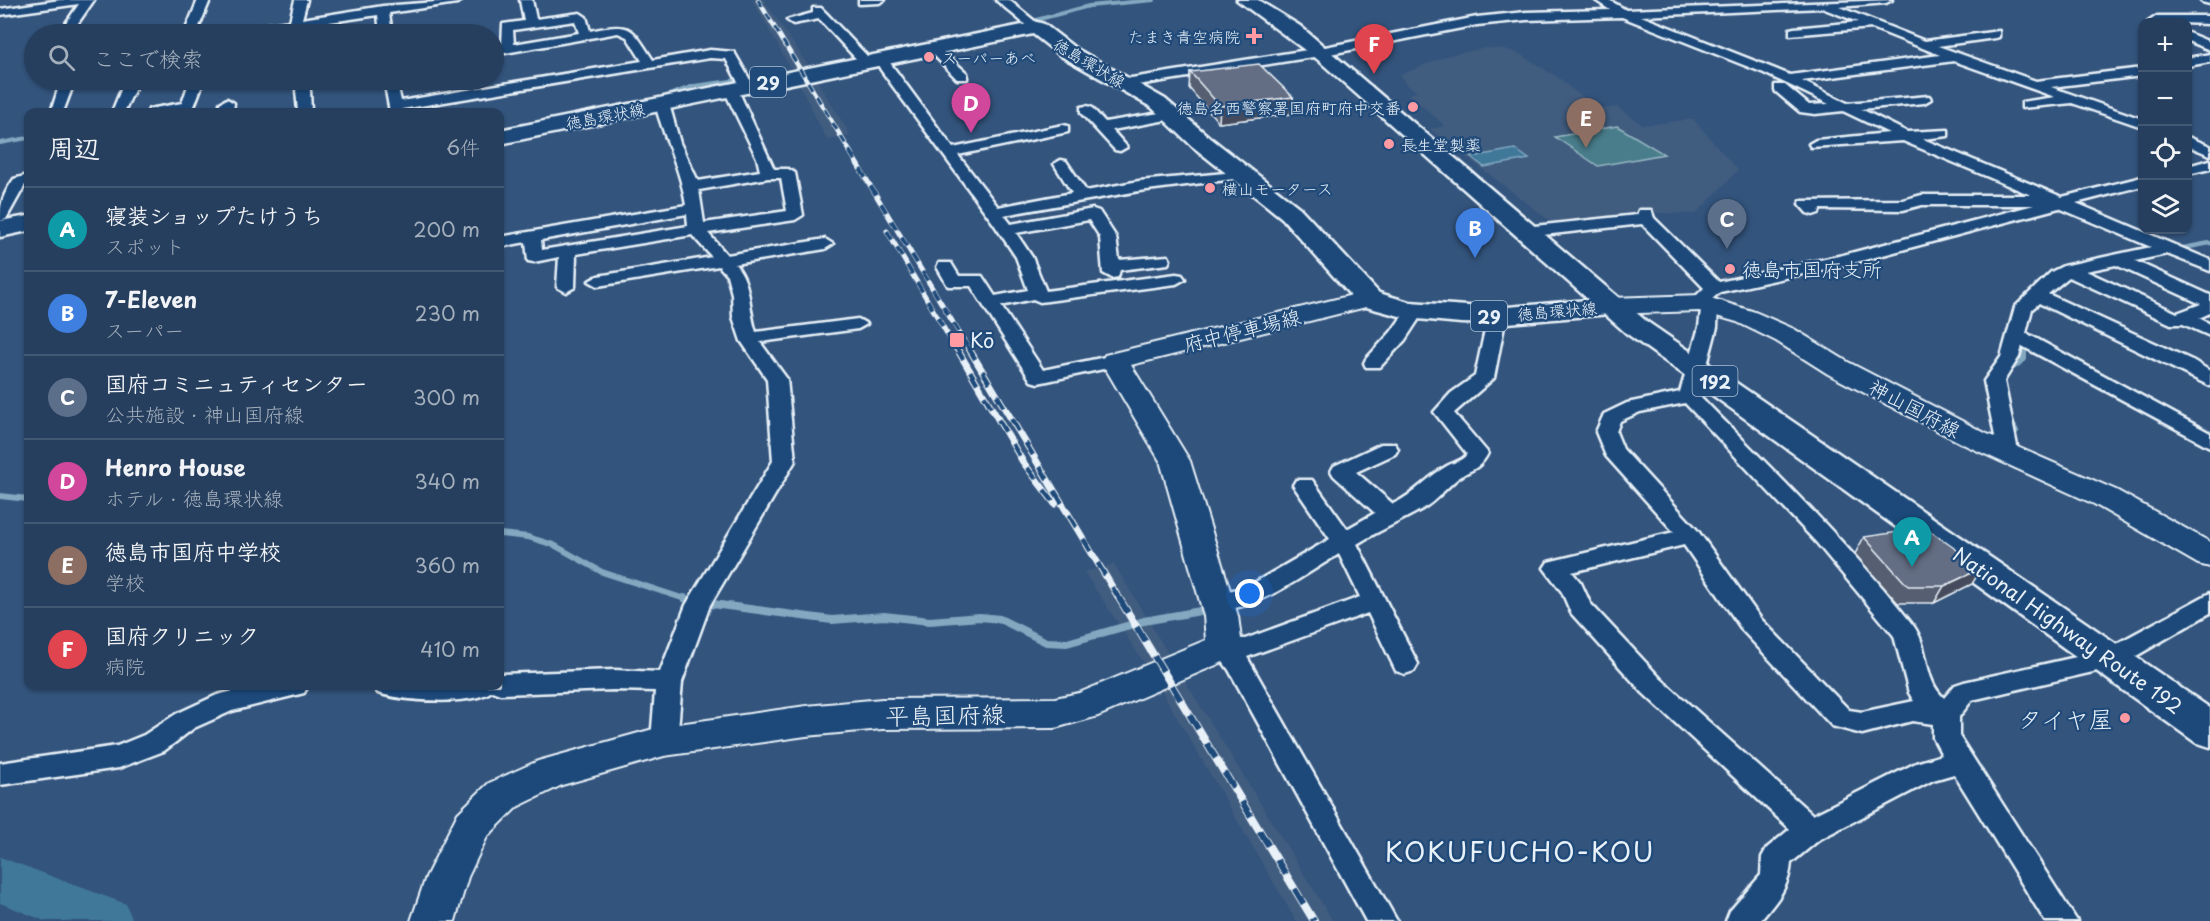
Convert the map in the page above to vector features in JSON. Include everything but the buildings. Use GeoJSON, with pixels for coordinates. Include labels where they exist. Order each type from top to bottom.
{"type":"FeatureCollection","features":[{"type":"Feature","properties":{"kind":"main road","name":"National Highway Route 192"},"geometry":{"type":"LineString","coordinates":[[1246,0],[1320,52],[1610,306],[1693,382],[2110,659],[2210,730]]}},
{"type":"Feature","properties":{"kind":"main road","name":"徳島環状線"},"geometry":{"type":"LineString","coordinates":[[504,135],[662,104],[742,83],[1037,28],[1068,52],[1145,93],[1172,115],[1291,213],[1369,299],[1415,311],[1497,316],[1610,306]]}},
{"type":"Feature","properties":{"kind":"main road"},"geometry":{"type":"LineString","coordinates":[[0,229],[24,225]]}},
{"type":"Feature","properties":{"kind":"main road","name":"神山国府線"},"geometry":{"type":"LineString","coordinates":[[1610,306],[1708,298],[1785,335],[1838,368],[2009,456],[2105,497],[2210,556]]}},
{"type":"Feature","properties":{"kind":"main road","name":"府中停車場線"},"geometry":{"type":"LineString","coordinates":[[1114,361],[1369,299]]}},
{"type":"Feature","properties":{"kind":"main road"},"geometry":{"type":"LineString","coordinates":[[1114,361],[1175,461],[1221,616],[1224,647]]}},
{"type":"Feature","properties":{"kind":"main road","name":"平島国府線"},"geometry":{"type":"LineString","coordinates":[[433,921],[447,877],[472,825],[503,795],[552,772],[664,741],[882,714],[1055,713],[1085,706],[1224,647]]}},
{"type":"Feature","properties":{"kind":"street"},"geometry":{"type":"LineString","coordinates":[[0,12],[86,0]]}},
{"type":"Feature","properties":{"kind":"street"},"geometry":{"type":"LineString","coordinates":[[57,22],[73,21],[86,0]]}},
{"type":"Feature","properties":{"kind":"street"},"geometry":{"type":"LineString","coordinates":[[194,24],[204,0]]}},
{"type":"Feature","properties":{"kind":"street"},"geometry":{"type":"LineString","coordinates":[[296,22],[301,0]]}},
{"type":"Feature","properties":{"kind":"street"},"geometry":{"type":"LineString","coordinates":[[284,24],[388,6],[457,0]]}},
{"type":"Feature","properties":{"kind":"street"},"geometry":{"type":"LineString","coordinates":[[526,0],[531,24]]}},
{"type":"Feature","properties":{"kind":"street"},"geometry":{"type":"LineString","coordinates":[[863,3],[879,0]]}},
{"type":"Feature","properties":{"kind":"street"},"geometry":{"type":"LineString","coordinates":[[1002,0],[1037,28]]}},
{"type":"Feature","properties":{"kind":"street"},"geometry":{"type":"LineString","coordinates":[[1601,0],[1627,15],[1784,83],[1846,107],[1909,138],[2210,266]]}},
{"type":"Feature","properties":{"kind":"street"},"geometry":{"type":"LineString","coordinates":[[1756,0],[1773,8]]}},
{"type":"Feature","properties":{"kind":"street"},"geometry":{"type":"LineString","coordinates":[[1125,83],[1320,52],[1477,21],[1527,16],[1627,15],[1886,0]]}},
{"type":"Feature","properties":{"kind":"street"},"geometry":{"type":"LineString","coordinates":[[1824,5],[1870,25],[2138,122]]}},
{"type":"Feature","properties":{"kind":"street"},"geometry":{"type":"LineString","coordinates":[[387,24],[388,6]]}},
{"type":"Feature","properties":{"kind":"street"},"geometry":{"type":"LineString","coordinates":[[793,20],[820,13],[835,28],[841,42],[886,70],[994,212],[1024,257],[1038,293],[989,303]]}},
{"type":"Feature","properties":{"kind":"street"},"geometry":{"type":"LineString","coordinates":[[508,48],[507,27],[580,17],[586,35]]}},
{"type":"Feature","properties":{"kind":"street"},"geometry":{"type":"LineString","coordinates":[[319,24],[320,19]]}},
{"type":"Feature","properties":{"kind":"street"},"geometry":{"type":"LineString","coordinates":[[2192,20],[2210,20]]}},
{"type":"Feature","properties":{"kind":"street"},"geometry":{"type":"LineString","coordinates":[[1794,32],[1810,27],[1870,25]]}},
{"type":"Feature","properties":{"kind":"street"},"geometry":{"type":"LineString","coordinates":[[819,31],[835,28]]}},
{"type":"Feature","properties":{"kind":"street"},"geometry":{"type":"LineString","coordinates":[[504,49],[620,29],[631,35],[650,64]]}},
{"type":"Feature","properties":{"kind":"street"},"geometry":{"type":"LineString","coordinates":[[1926,44],[1995,34]]}},
{"type":"Feature","properties":{"kind":"street"},"geometry":{"type":"LineString","coordinates":[[2192,38],[2210,46]]}},
{"type":"Feature","properties":{"kind":"street"},"geometry":{"type":"LineString","coordinates":[[934,48],[962,76]]}},
{"type":"Feature","properties":{"kind":"street"},"geometry":{"type":"LineString","coordinates":[[504,87],[710,54],[729,55],[742,83],[768,174]]}},
{"type":"Feature","properties":{"kind":"street"},"geometry":{"type":"LineString","coordinates":[[1784,83],[1956,56]]}},
{"type":"Feature","properties":{"kind":"street"},"geometry":{"type":"LineString","coordinates":[[2192,61],[2210,58]]}},
{"type":"Feature","properties":{"kind":"street"},"geometry":{"type":"LineString","coordinates":[[504,76],[590,62]]}},
{"type":"Feature","properties":{"kind":"street"},"geometry":{"type":"LineString","coordinates":[[2192,62],[2210,70]]}},
{"type":"Feature","properties":{"kind":"street"},"geometry":{"type":"LineString","coordinates":[[2034,85],[2138,72]]}},
{"type":"Feature","properties":{"kind":"street"},"geometry":{"type":"LineString","coordinates":[[58,108],[65,90]]}},
{"type":"Feature","properties":{"kind":"street"},"geometry":{"type":"LineString","coordinates":[[120,108],[128,90]]}},
{"type":"Feature","properties":{"kind":"street"},"geometry":{"type":"LineString","coordinates":[[177,108],[188,106],[194,90]]}},
{"type":"Feature","properties":{"kind":"street"},"geometry":{"type":"LineString","coordinates":[[303,90],[305,108]]}},
{"type":"Feature","properties":{"kind":"street"},"geometry":{"type":"LineString","coordinates":[[392,90],[394,105]]}},
{"type":"Feature","properties":{"kind":"street"},"geometry":{"type":"LineString","coordinates":[[394,105],[450,90]]}},
{"type":"Feature","properties":{"kind":"street"},"geometry":{"type":"LineString","coordinates":[[394,105],[488,90]]}},
{"type":"Feature","properties":{"kind":"street"},"geometry":{"type":"LineString","coordinates":[[1846,107],[1924,99]]}},
{"type":"Feature","properties":{"kind":"street"},"geometry":{"type":"LineString","coordinates":[[2027,105],[2078,99]]}},
{"type":"Feature","properties":{"kind":"street"},"geometry":{"type":"LineString","coordinates":[[662,104],[673,143],[691,187],[697,230],[735,274],[741,294],[742,316],[750,338],[777,379],[784,461],[748,525],[700,602],[669,682],[664,741]]}},
{"type":"Feature","properties":{"kind":"street"},"geometry":{"type":"LineString","coordinates":[[1086,110],[1120,147]]}},
{"type":"Feature","properties":{"kind":"street"},"geometry":{"type":"LineString","coordinates":[[1102,127],[1172,115]]}},
{"type":"Feature","properties":{"kind":"street"},"geometry":{"type":"LineString","coordinates":[[948,153],[1063,129]]}},
{"type":"Feature","properties":{"kind":"street"},"geometry":{"type":"LineString","coordinates":[[1816,144],[1909,138],[1943,133]]}},
{"type":"Feature","properties":{"kind":"street"},"geometry":{"type":"LineString","coordinates":[[2192,143],[2210,151]]}},
{"type":"Feature","properties":{"kind":"street"},"geometry":{"type":"LineString","coordinates":[[1061,164],[1083,198]]}},
{"type":"Feature","properties":{"kind":"street"},"geometry":{"type":"LineString","coordinates":[[2192,169],[2210,164]]}},
{"type":"Feature","properties":{"kind":"street"},"geometry":{"type":"LineString","coordinates":[[1148,167],[1160,184]]}},
{"type":"Feature","properties":{"kind":"street"},"geometry":{"type":"LineString","coordinates":[[532,237],[534,258],[795,215],[788,173],[768,174],[691,187]]}},
{"type":"Feature","properties":{"kind":"street"},"geometry":{"type":"LineString","coordinates":[[994,212],[1160,184],[1242,174]]}},
{"type":"Feature","properties":{"kind":"street"},"geometry":{"type":"LineString","coordinates":[[0,216],[18,182],[24,181]]}},
{"type":"Feature","properties":{"kind":"street"},"geometry":{"type":"LineString","coordinates":[[1708,298],[1744,284],[2138,182]]}},
{"type":"Feature","properties":{"kind":"street"},"geometry":{"type":"LineString","coordinates":[[1813,210],[1807,204],[1903,205],[1923,200],[2060,202]]}},
{"type":"Feature","properties":{"kind":"street"},"geometry":{"type":"LineString","coordinates":[[504,241],[694,208]]}},
{"type":"Feature","properties":{"kind":"street"},"geometry":{"type":"LineString","coordinates":[[1006,230],[1093,214],[1108,237],[1111,269],[1152,259]]}},
{"type":"Feature","properties":{"kind":"street"},"geometry":{"type":"LineString","coordinates":[[1525,232],[1646,216],[1702,278],[1708,298],[1708,327],[1693,382]]}},
{"type":"Feature","properties":{"kind":"street"},"geometry":{"type":"LineString","coordinates":[[598,281],[825,244]]}},
{"type":"Feature","properties":{"kind":"street"},"geometry":{"type":"LineString","coordinates":[[2009,456],[1994,381],[2010,357],[2014,334],[2024,307],[2057,276],[2069,270],[2169,248]]}},
{"type":"Feature","properties":{"kind":"street"},"geometry":{"type":"LineString","coordinates":[[566,287],[568,251]]}},
{"type":"Feature","properties":{"kind":"street"},"geometry":{"type":"LineString","coordinates":[[2118,260],[2210,302]]}},
{"type":"Feature","properties":{"kind":"street"},"geometry":{"type":"LineString","coordinates":[[945,267],[954,282],[976,280],[1038,377],[1114,361]]}},
{"type":"Feature","properties":{"kind":"street"},"geometry":{"type":"LineString","coordinates":[[2069,270],[2177,320],[2210,307]]}},
{"type":"Feature","properties":{"kind":"street"},"geometry":{"type":"LineString","coordinates":[[1040,297],[1176,279]]}},
{"type":"Feature","properties":{"kind":"street"},"geometry":{"type":"LineString","coordinates":[[2037,295],[2187,365],[2210,380]]}},
{"type":"Feature","properties":{"kind":"street"},"geometry":{"type":"LineString","coordinates":[[1373,363],[1398,336],[1415,311]]}},
{"type":"Feature","properties":{"kind":"street"},"geometry":{"type":"LineString","coordinates":[[1216,601],[1253,594],[1390,514],[1416,504],[1452,472],[1473,462],[1478,453],[1454,427],[1444,412],[1458,397],[1484,378],[1497,316]]}},
{"type":"Feature","properties":{"kind":"street"},"geometry":{"type":"LineString","coordinates":[[2184,317],[2210,331]]}},
{"type":"Feature","properties":{"kind":"street"},"geometry":{"type":"LineString","coordinates":[[750,338],[858,324]]}},
{"type":"Feature","properties":{"kind":"street"},"geometry":{"type":"LineString","coordinates":[[2014,334],[2210,441]]}},
{"type":"Feature","properties":{"kind":"street"},"geometry":{"type":"LineString","coordinates":[[1693,382],[1611,418],[1606,432],[1613,451],[1690,536],[1752,625],[1841,719],[1862,723],[1912,711],[1946,715]]}},
{"type":"Feature","properties":{"kind":"street"},"geometry":{"type":"LineString","coordinates":[[1693,382],[1906,633],[1922,693],[1946,715]]}},
{"type":"Feature","properties":{"kind":"street"},"geometry":{"type":"LineString","coordinates":[[1388,449],[1342,471],[1390,514]]}},
{"type":"Feature","properties":{"kind":"street"},"geometry":{"type":"LineString","coordinates":[[1304,485],[1344,541],[1405,664]]}},
{"type":"Feature","properties":{"kind":"street"},"geometry":{"type":"LineString","coordinates":[[1690,536],[1556,568],[1574,589],[1580,607],[1652,686],[1810,830]]}},
{"type":"Feature","properties":{"kind":"street"},"geometry":{"type":"LineString","coordinates":[[1224,647],[1246,648],[1373,602]]}},
{"type":"Feature","properties":{"kind":"street"},"geometry":{"type":"LineString","coordinates":[[2062,921],[1959,762],[1946,738],[1946,715],[1964,692],[2110,659],[2210,602]]}},
{"type":"Feature","properties":{"kind":"street"},"geometry":{"type":"LineString","coordinates":[[1224,647],[1238,663],[1383,921]]}},
{"type":"Feature","properties":{"kind":"street"},"geometry":{"type":"LineString","coordinates":[[504,684],[614,680],[669,682]]}},
{"type":"Feature","properties":{"kind":"street"},"geometry":{"type":"LineString","coordinates":[[0,774],[119,757],[154,743],[185,721],[226,702],[278,690]]}},
{"type":"Feature","properties":{"kind":"street"},"geometry":{"type":"LineString","coordinates":[[410,690],[421,692],[441,690]]}},
{"type":"Feature","properties":{"kind":"street"},"geometry":{"type":"LineString","coordinates":[[1741,921],[1775,880],[1777,857],[1810,830],[1926,771],[1959,762]]}},
{"type":"Feature","properties":{"kind":"shaded area"},"geometry":{"type":"Polygon","coordinates":[[[752,0],[764,0],[809,67],[792,71],[752,0]]]}},
{"type":"Feature","properties":{"kind":"shaded area"},"geometry":{"type":"Polygon","coordinates":[[[1485,48],[1505,49],[1520,54],[1562,80],[1602,109],[1617,107],[1643,125],[1693,119],[1738,170],[1696,214],[1652,213],[1555,225],[1430,129],[1445,126],[1408,94],[1417,92],[1405,83],[1400,75],[1449,55],[1485,48]]]}},
{"type":"Feature","properties":{"kind":"shaded area"},"geometry":{"type":"Polygon","coordinates":[[[811,71],[851,136],[827,140],[794,74],[811,71]]]}},
{"type":"Feature","properties":{"kind":"shaded area"},"geometry":{"type":"Polygon","coordinates":[[[1515,149],[1529,159],[1484,167],[1471,157],[1515,149]]]}},
{"type":"Feature","properties":{"kind":"shaded area"},"geometry":{"type":"Polygon","coordinates":[[[1114,564],[1333,921],[1296,921],[1154,678],[1084,572],[1114,564]]]}},
{"type":"Feature","properties":{"kind":"green space"},"geometry":{"type":"Polygon","coordinates":[[[1617,126],[1664,154],[1598,166],[1555,137],[1617,126]]]}},
{"type":"Feature","properties":{"kind":"waterway"},"geometry":{"type":"LineString","coordinates":[[1036,20],[1089,6],[1154,0]]}},
{"type":"Feature","properties":{"kind":"waterway"},"geometry":{"type":"LineString","coordinates":[[884,53],[1003,29]]}},
{"type":"Feature","properties":{"kind":"waterway"},"geometry":{"type":"LineString","coordinates":[[647,103],[694,86],[783,74]]}},
{"type":"Feature","properties":{"kind":"waterway"},"geometry":{"type":"LineString","coordinates":[[504,128],[593,112]]}},
{"type":"Feature","properties":{"kind":"waterway"},"geometry":{"type":"LineString","coordinates":[[0,143],[24,139]]}},
{"type":"Feature","properties":{"kind":"waterway"},"geometry":{"type":"LineString","coordinates":[[2178,249],[2210,243]]}},
{"type":"Feature","properties":{"kind":"waterway"},"geometry":{"type":"LineString","coordinates":[[2066,266],[2105,257]]}},
{"type":"Feature","properties":{"kind":"waterway"},"geometry":{"type":"LineString","coordinates":[[2009,370],[2024,359],[2024,345]]}},
{"type":"Feature","properties":{"kind":"waterway"},"geometry":{"type":"LineString","coordinates":[[2010,420],[2016,431]]}},
{"type":"Feature","properties":{"kind":"waterway"},"geometry":{"type":"LineString","coordinates":[[0,496],[24,499]]}},
{"type":"Feature","properties":{"kind":"waterway"},"geometry":{"type":"LineString","coordinates":[[504,534],[528,537],[554,545],[602,572],[688,600]]}},
{"type":"Feature","properties":{"kind":"waterway"},"geometry":{"type":"LineString","coordinates":[[684,598],[695,602]]}},
{"type":"Feature","properties":{"kind":"waterway"},"geometry":{"type":"LineString","coordinates":[[705,603],[832,620],[884,616],[930,621],[980,617],[1000,619],[1046,642],[1067,643],[1144,621],[1206,610]]}},
{"type":"Feature","properties":{"kind":"waterway"},"geometry":{"type":"LineString","coordinates":[[0,880],[107,921]]}},
{"type":"Feature","properties":{"kind":"railway"},"geometry":{"type":"LineString","coordinates":[[758,0],[851,153]]}},
{"type":"Feature","properties":{"kind":"railway"},"geometry":{"type":"LineString","coordinates":[[850,152],[969,349]]}},
{"type":"Feature","properties":{"kind":"railway"},"geometry":{"type":"LineString","coordinates":[[887,231],[956,349]]}},
{"type":"Feature","properties":{"kind":"railway"},"geometry":{"type":"LineString","coordinates":[[956,347],[1023,462],[1055,504]]}},
{"type":"Feature","properties":{"kind":"railway"},"geometry":{"type":"LineString","coordinates":[[968,347],[1120,600]]}},
{"type":"Feature","properties":{"kind":"railway"},"geometry":{"type":"LineString","coordinates":[[1119,598],[1314,921]]}},
{"type":"Feature","properties":{"kind":"place","name":"たまき青空病院"},"geometry":{"type":"Point","coordinates":[1254,36]}},
{"type":"Feature","properties":{"kind":"place","name":"スーパーあべ"},"geometry":{"type":"Point","coordinates":[929,57]}},
{"type":"Feature","properties":{"kind":"place","name":"国府クリニック"},"geometry":{"type":"Point","coordinates":[1374,74]}},
{"type":"Feature","properties":{"kind":"place","name":"徳島名西警察署国府町府中交番"},"geometry":{"type":"Point","coordinates":[1413,107]}},
{"type":"Feature","properties":{"kind":"place","name":"Henro House"},"geometry":{"type":"Point","coordinates":[971,133]}},
{"type":"Feature","properties":{"kind":"place","name":"長生堂製薬"},"geometry":{"type":"Point","coordinates":[1389,144]}},
{"type":"Feature","properties":{"kind":"place","name":"徳島市国府中学校"},"geometry":{"type":"Point","coordinates":[1586,148]}},
{"type":"Feature","properties":{"kind":"place","name":"横山モータース"},"geometry":{"type":"Point","coordinates":[1210,188]}},
{"type":"Feature","properties":{"kind":"place","name":"国府コミニュティセンター"},"geometry":{"type":"Point","coordinates":[1727,249]}},
{"type":"Feature","properties":{"kind":"place","name":"7-Eleven"},"geometry":{"type":"Point","coordinates":[1475,258]}},
{"type":"Feature","properties":{"kind":"place","name":"徳島市国府支所"},"geometry":{"type":"Point","coordinates":[1730,269]}},
{"type":"Feature","properties":{"kind":"place","name":"Kō"},"geometry":{"type":"Point","coordinates":[957,340]}},
{"type":"Feature","properties":{"kind":"place","name":"寝装ショップたけうち"},"geometry":{"type":"Point","coordinates":[1912,567]}},
{"type":"Feature","properties":{"kind":"place","name":"タイヤ屋"},"geometry":{"type":"Point","coordinates":[2125,718]}},
{"type":"Feature","properties":{"kind":"district","name":"KOKUFUCHO-KOU"},"geometry":{"type":"Point","coordinates":[1520,850]}}]}
